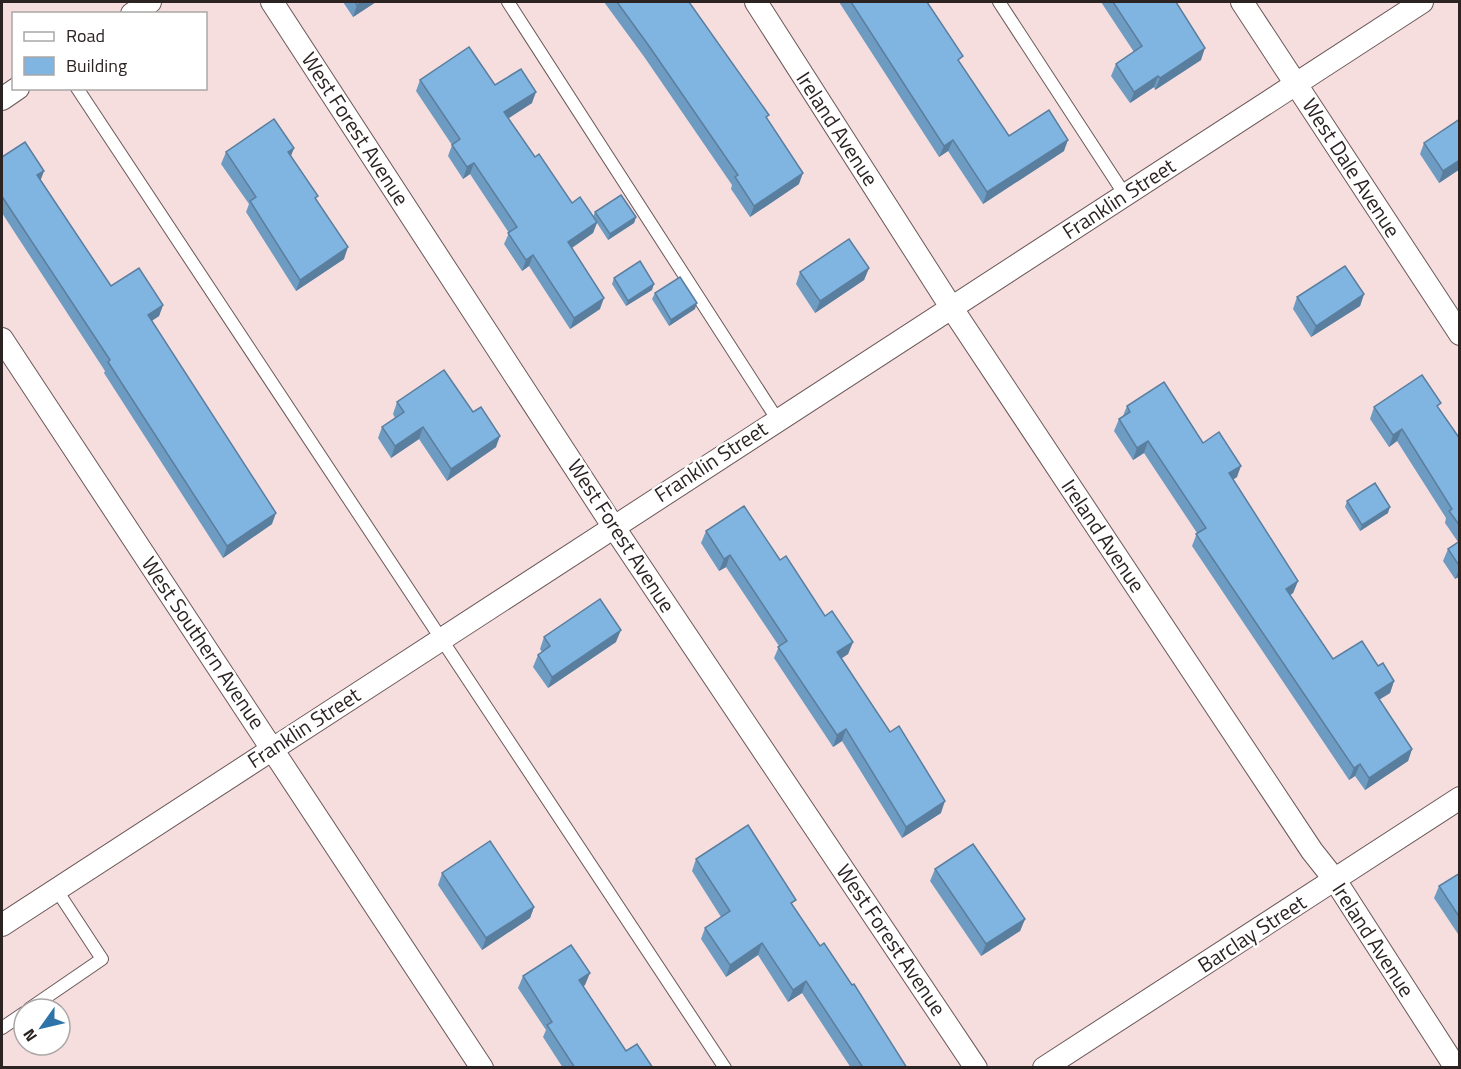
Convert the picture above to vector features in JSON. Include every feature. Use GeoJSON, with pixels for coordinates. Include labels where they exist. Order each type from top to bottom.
{"type":"FeatureCollection","features":[{"type":"Feature","properties":{"kind":"street"},"geometry":{"type":"LineString","coordinates":[[135,12],[150,2]]}},
{"type":"Feature","properties":{"kind":"street","name":"West Forest Avenue"},"geometry":{"type":"LineString","coordinates":[[272,2],[613,526],[976,1068]]}},
{"type":"Feature","properties":{"kind":"street","name":"Ireland Avenue"},"geometry":{"type":"LineString","coordinates":[[756,2],[951,307],[1312,851],[1335,880],[1456,1068]]}},
{"type":"Feature","properties":{"kind":"street","name":"West Dale Avenue"},"geometry":{"type":"LineString","coordinates":[[1242,2],[1460,334]]}},
{"type":"Feature","properties":{"kind":"street","name":"Franklin Street"},"geometry":{"type":"LineString","coordinates":[[2,925],[777,419],[1422,2]]}},
{"type":"Feature","properties":{"kind":"street"},"geometry":{"type":"LineString","coordinates":[[2,99],[15,90]]}},
{"type":"Feature","properties":{"kind":"street","name":"West Southern Avenue"},"geometry":{"type":"LineString","coordinates":[[2,339],[482,1068]]}},
{"type":"Feature","properties":{"kind":"street","name":"Barclay Street"},"geometry":{"type":"LineString","coordinates":[[1044,1068],[1460,798]]}},
{"type":"Feature","properties":{"kind":"lane"},"geometry":{"type":"LineString","coordinates":[[508,2],[777,419]]}},
{"type":"Feature","properties":{"kind":"lane"},"geometry":{"type":"LineString","coordinates":[[999,2],[1125,195]]}},
{"type":"Feature","properties":{"kind":"lane"},"geometry":{"type":"LineString","coordinates":[[78,90],[725,1068]]}},
{"type":"Feature","properties":{"kind":"lane"},"geometry":{"type":"LineString","coordinates":[[47,997],[102,959],[56,889]]}},
{"type":"Feature","properties":{"kind":"building"},"geometry":{"type":"Polygon","coordinates":[[[617,2],[689,2],[769,115],[766,117],[803,173],[754,206],[735,177],[738,175],[617,2]]]}},
{"type":"Feature","properties":{"kind":"building"},"geometry":{"type":"Polygon","coordinates":[[[851,2],[927,2],[963,56],[958,60],[1009,136],[1049,110],[1068,140],[987,192],[953,140],[944,146],[851,2]]]}},
{"type":"Feature","properties":{"kind":"building"},"geometry":{"type":"Polygon","coordinates":[[[1113,2],[1176,2],[1205,48],[1134,92],[1116,64],[1142,46],[1113,2]]]}},
{"type":"Feature","properties":{"kind":"building"},"geometry":{"type":"Polygon","coordinates":[[[469,47],[495,85],[521,69],[536,92],[504,112],[535,157],[539,154],[572,203],[580,197],[597,222],[568,242],[604,298],[574,318],[533,255],[526,260],[508,233],[517,227],[474,163],[467,167],[452,145],[460,139],[420,80],[469,47]]]}},
{"type":"Feature","properties":{"kind":"building"},"geometry":{"type":"Polygon","coordinates":[[[274,119],[294,148],[288,152],[318,196],[315,198],[348,247],[300,280],[250,201],[256,197],[226,152],[274,119]]]}},
{"type":"Feature","properties":{"kind":"building"},"geometry":{"type":"Polygon","coordinates":[[[1460,119],[1460,160],[1443,171],[1424,143],[1460,119]]]}},
{"type":"Feature","properties":{"kind":"building"},"geometry":{"type":"Polygon","coordinates":[[[25,142],[44,171],[37,175],[111,286],[139,268],[163,305],[148,315],[276,513],[227,546],[108,362],[110,360],[2,199],[2,157],[25,142]]]}},
{"type":"Feature","properties":{"kind":"building"},"geometry":{"type":"Polygon","coordinates":[[[621,195],[636,217],[610,234],[595,212],[621,195]]]}},
{"type":"Feature","properties":{"kind":"building"},"geometry":{"type":"Polygon","coordinates":[[[849,239],[869,268],[820,301],[800,272],[849,239]]]}},
{"type":"Feature","properties":{"kind":"building"},"geometry":{"type":"Polygon","coordinates":[[[640,261],[654,284],[628,301],[614,278],[640,261]]]}},
{"type":"Feature","properties":{"kind":"building"},"geometry":{"type":"Polygon","coordinates":[[[1345,266],[1364,294],[1316,326],[1297,297],[1345,266]]]}},
{"type":"Feature","properties":{"kind":"building"},"geometry":{"type":"Polygon","coordinates":[[[680,277],[697,303],[671,320],[655,293],[680,277]]]}},
{"type":"Feature","properties":{"kind":"building"},"geometry":{"type":"Polygon","coordinates":[[[444,370],[473,412],[481,407],[500,436],[451,469],[423,427],[395,446],[382,427],[404,412],[397,402],[444,370]]]}},
{"type":"Feature","properties":{"kind":"building"},"geometry":{"type":"Polygon","coordinates":[[[1422,375],[1441,403],[1437,406],[1460,439],[1460,526],[1449,511],[1452,509],[1402,429],[1393,435],[1374,407],[1422,375]]]}},
{"type":"Feature","properties":{"kind":"building"},"geometry":{"type":"Polygon","coordinates":[[[1164,382],[1203,443],[1219,432],[1241,466],[1229,473],[1298,581],[1286,589],[1333,659],[1362,641],[1378,666],[1383,663],[1394,681],[1375,693],[1412,749],[1369,778],[1360,764],[1354,768],[1196,534],[1206,528],[1148,441],[1137,448],[1119,419],[1130,412],[1127,406],[1164,382]]]}},
{"type":"Feature","properties":{"kind":"building"},"geometry":{"type":"Polygon","coordinates":[[[1375,483],[1390,507],[1362,525],[1347,501],[1375,483]]]}},
{"type":"Feature","properties":{"kind":"building"},"geometry":{"type":"Polygon","coordinates":[[[744,506],[780,560],[786,556],[825,616],[832,611],[853,642],[837,652],[890,732],[899,726],[945,801],[906,827],[846,729],[837,735],[778,647],[787,641],[730,555],[724,559],[706,531],[744,506]]]}},
{"type":"Feature","properties":{"kind":"building"},"geometry":{"type":"Polygon","coordinates":[[[1460,541],[1460,567],[1448,549],[1460,541]]]}},
{"type":"Feature","properties":{"kind":"building"},"geometry":{"type":"Polygon","coordinates":[[[600,599],[621,630],[552,677],[538,655],[550,646],[544,637],[600,599]]]}},
{"type":"Feature","properties":{"kind":"building"},"geometry":{"type":"Polygon","coordinates":[[[748,825],[796,900],[791,903],[820,946],[824,943],[852,985],[854,984],[907,1068],[859,1068],[862,1066],[806,981],[793,990],[762,943],[730,965],[705,928],[730,911],[696,859],[748,825]]]}},
{"type":"Feature","properties":{"kind":"building"},"geometry":{"type":"Polygon","coordinates":[[[490,841],[534,907],[486,938],[442,873],[490,841]]]}},
{"type":"Feature","properties":{"kind":"building"},"geometry":{"type":"Polygon","coordinates":[[[973,844],[1025,919],[986,944],[935,869],[973,844]]]}},
{"type":"Feature","properties":{"kind":"building"},"geometry":{"type":"Polygon","coordinates":[[[1460,873],[1460,918],[1439,886],[1460,873]]]}},
{"type":"Feature","properties":{"kind":"building"},"geometry":{"type":"Polygon","coordinates":[[[571,945],[590,973],[579,980],[626,1051],[637,1044],[653,1068],[575,1068],[547,1025],[552,1022],[523,976],[571,945]]]}}]}
